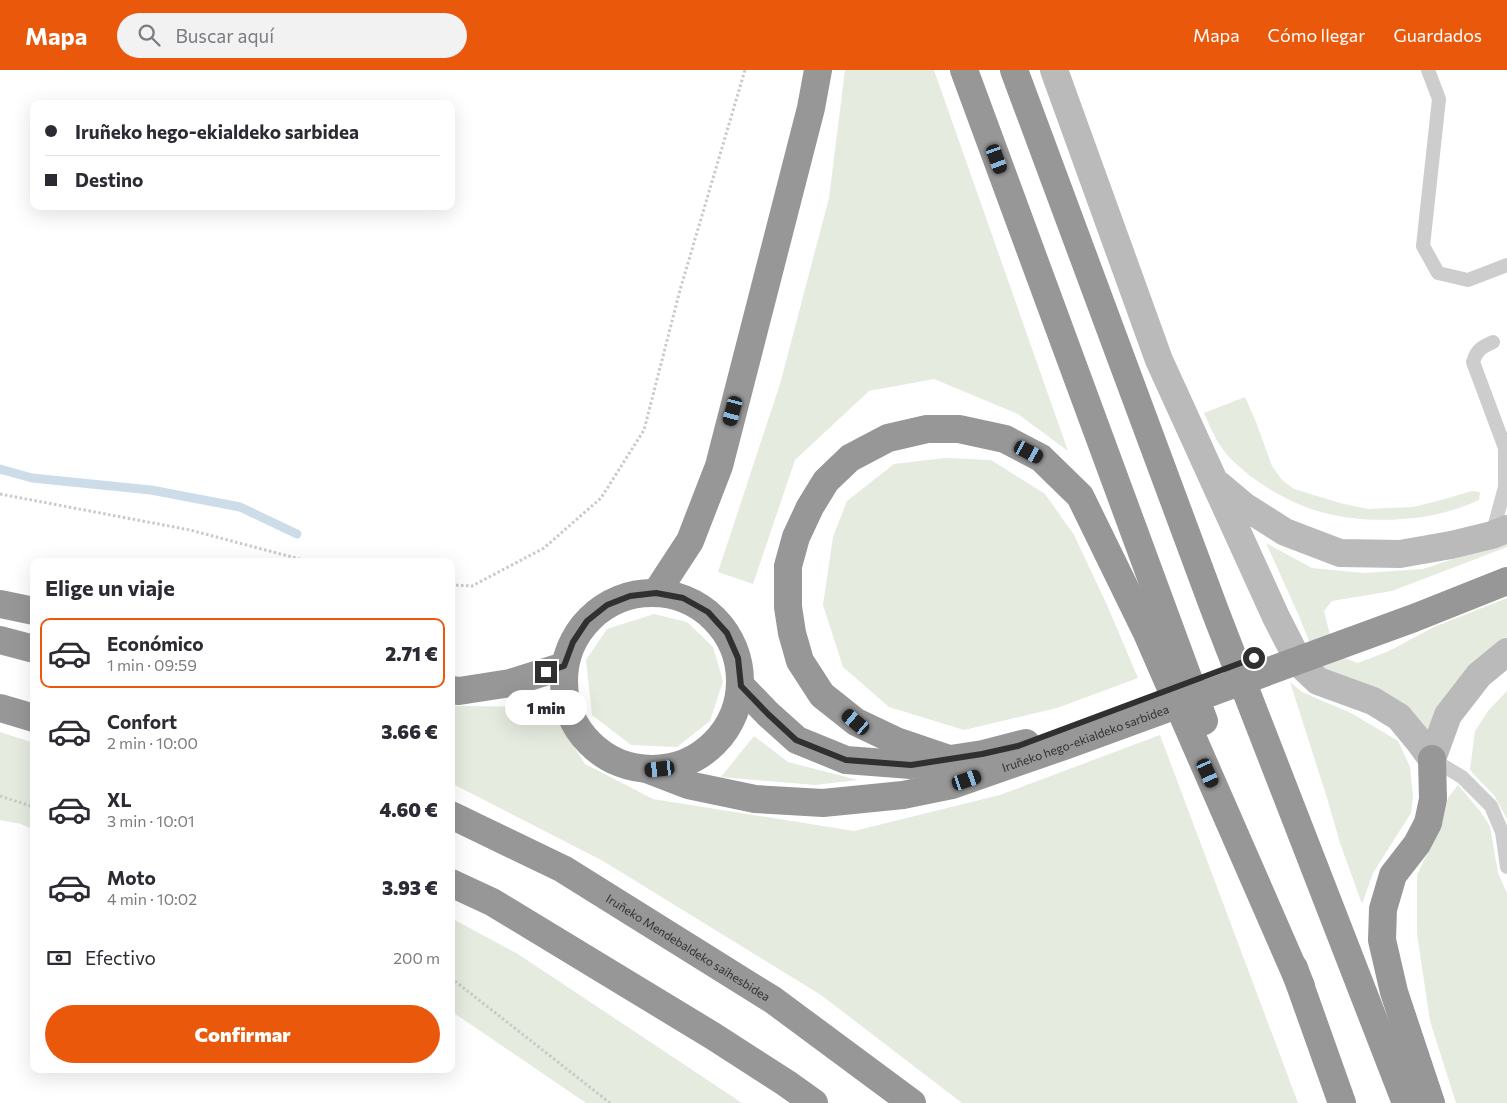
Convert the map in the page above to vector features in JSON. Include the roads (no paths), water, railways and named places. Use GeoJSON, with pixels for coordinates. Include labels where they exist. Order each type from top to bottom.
{"type":"FeatureCollection","features":[{"type":"Feature","properties":{"kind":"highway"},"geometry":{"type":"LineString","coordinates":[[656,593],[690,541],[719,466],[811,108],[818,70]]}},
{"type":"Feature","properties":{"kind":"highway"},"geometry":{"type":"LineString","coordinates":[[964,70],[1301,986],[1342,1103]]}},
{"type":"Feature","properties":{"kind":"highway"},"geometry":{"type":"LineString","coordinates":[[1014,70],[1215,611],[1406,1103]]}},
{"type":"Feature","properties":{"kind":"highway"},"geometry":{"type":"LineString","coordinates":[[948,760],[896,741],[856,722],[822,694],[800,661],[792,634],[788,607],[788,566],[796,537],[810,507],[826,482],[850,458],[888,438],[927,429],[959,429],[1005,439],[1041,458],[1080,496],[1146,631],[1301,986]]}},
{"type":"Feature","properties":{"kind":"highway","name":"Iruñeko hego-ekialdeko sarbidea"},"geometry":{"type":"LineString","coordinates":[[1410,611],[1507,563]]}},
{"type":"Feature","properties":{"kind":"highway","name":"Iruñeko hego-ekialdeko sarbidea"},"geometry":{"type":"LineString","coordinates":[[649,770],[688,785],[755,799],[823,803],[903,795],[952,786],[1065,738],[1410,611],[1507,581]]}},
{"type":"Feature","properties":{"kind":"highway"},"geometry":{"type":"LineString","coordinates":[[656,593],[683,598],[708,612],[727,633],[738,658],[741,686],[737,709],[727,730],[712,747],[693,760],[672,768],[649,770],[619,764],[594,748],[574,724],[564,696],[564,666],[573,642],[587,621],[607,605],[630,596],[656,593]]}},
{"type":"Feature","properties":{"kind":"highway"},"geometry":{"type":"LineString","coordinates":[[0,604],[30,610]]}},
{"type":"Feature","properties":{"kind":"highway"},"geometry":{"type":"LineString","coordinates":[[0,640],[30,648]]}},
{"type":"Feature","properties":{"kind":"highway"},"geometry":{"type":"LineString","coordinates":[[455,690],[510,683],[564,666]]}},
{"type":"Feature","properties":{"kind":"highway","name":"Iruñeko hego-ekialdeko sarbidea"},"geometry":{"type":"LineString","coordinates":[[741,686],[796,740],[846,760],[911,765],[1065,738]]}},
{"type":"Feature","properties":{"kind":"highway"},"geometry":{"type":"LineString","coordinates":[[0,708],[30,717]]}},
{"type":"Feature","properties":{"kind":"highway"},"geometry":{"type":"LineString","coordinates":[[1431,1103],[1394,992],[1382,940],[1383,909],[1393,875],[1428,824],[1432,799],[1432,759]]}},
{"type":"Feature","properties":{"kind":"highway","name":"Iruñeko Mendebaldeko saihesbidea"},"geometry":{"type":"LineString","coordinates":[[455,817],[563,869],[773,1000],[912,1103]]}},
{"type":"Feature","properties":{"kind":"highway"},"geometry":{"type":"LineString","coordinates":[[455,886],[492,902],[713,1036],[793,1093],[814,1103]]}},
{"type":"Feature","properties":{"kind":"street"},"geometry":{"type":"LineString","coordinates":[[1054,70],[1159,360],[1276,617],[1300,664],[1318,681],[1373,701],[1399,717],[1432,759]]}},
{"type":"Feature","properties":{"kind":"street"},"geometry":{"type":"LineString","coordinates":[[1216,483],[1244,506],[1285,532],[1340,553],[1400,554],[1451,546],[1499,532]]}},
{"type":"Feature","properties":{"kind":"street"},"geometry":{"type":"LineString","coordinates":[[1432,759],[1448,715],[1478,675],[1507,652]]}},
{"type":"Feature","properties":{"kind":"lane"},"geometry":{"type":"LineString","coordinates":[[1428,70],[1439,99],[1423,246],[1438,273],[1468,280],[1507,265]]}},
{"type":"Feature","properties":{"kind":"lane"},"geometry":{"type":"LineString","coordinates":[[1493,342],[1481,347],[1475,354],[1473,362],[1506,448],[1505,487],[1499,532]]}},
{"type":"Feature","properties":{"kind":"lane"},"geometry":{"type":"LineString","coordinates":[[1432,759],[1462,777],[1491,806],[1502,832],[1507,867]]}},
{"type":"Feature","properties":{"kind":"waterway"},"geometry":{"type":"LineString","coordinates":[[0,469],[32,478],[151,490],[240,507],[297,534]]}}]}
